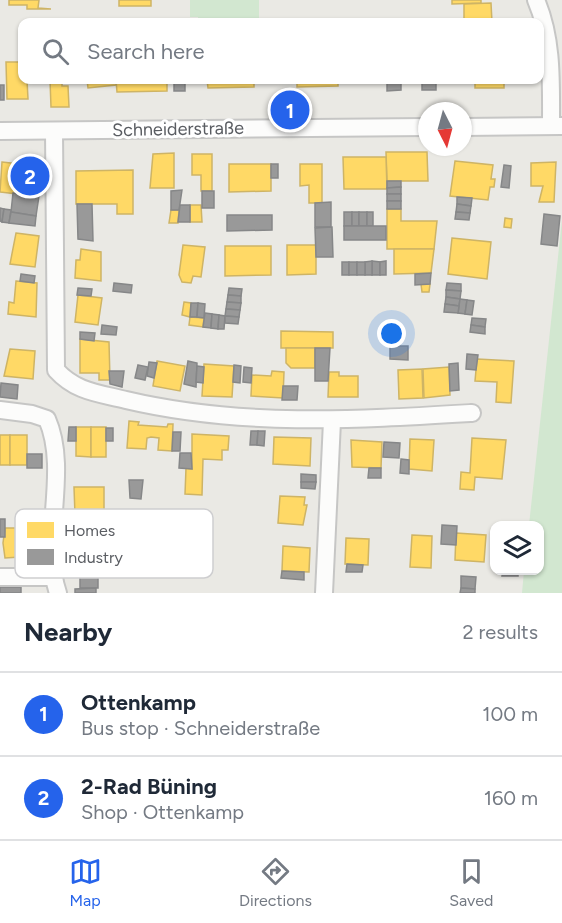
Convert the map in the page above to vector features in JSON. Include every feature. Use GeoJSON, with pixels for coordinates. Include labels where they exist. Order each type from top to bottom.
{"type":"FeatureCollection","features":[{"type":"Feature","properties":{"kind":"street"},"geometry":{"type":"LineString","coordinates":[[536,0],[544,18]]}},
{"type":"Feature","properties":{"kind":"street"},"geometry":{"type":"LineString","coordinates":[[472,127],[557,126],[544,19]]}},
{"type":"Feature","properties":{"kind":"street","name":"Schneiderstraße"},"geometry":{"type":"LineString","coordinates":[[0,131],[418,127]]}},
{"type":"Feature","properties":{"kind":"street"},"geometry":{"type":"LineString","coordinates":[[54,131],[56,370],[68,383],[87,391],[143,404],[239,418],[332,421],[472,413]]}},
{"type":"Feature","properties":{"kind":"street"},"geometry":{"type":"LineString","coordinates":[[0,410],[32,414],[47,419],[54,435],[55,509]]}},
{"type":"Feature","properties":{"kind":"street"},"geometry":{"type":"LineString","coordinates":[[324,593],[332,421]]}},
{"type":"Feature","properties":{"kind":"street"},"geometry":{"type":"LineString","coordinates":[[52,578],[58,593]]}},
{"type":"Feature","properties":{"kind":"green space"},"geometry":{"type":"Polygon","coordinates":[[[190,0],[259,0],[259,18],[190,17],[190,0]]]}},
{"type":"Feature","properties":{"kind":"green space"},"geometry":{"type":"Polygon","coordinates":[[[562,220],[562,593],[522,593],[524,575],[544,575],[544,521],[529,521],[562,220]]]}},
{"type":"Feature","properties":{"kind":"building: Homes"},"geometry":{"type":"Polygon","coordinates":[[[9,0],[39,0],[38,8],[51,9],[27,9],[27,5],[9,5],[9,0]]]}},
{"type":"Feature","properties":{"kind":"building: Homes"},"geometry":{"type":"Polygon","coordinates":[[[119,0],[151,0],[151,6],[119,6],[119,0]]]}},
{"type":"Feature","properties":{"kind":"building: Homes"},"geometry":{"type":"Polygon","coordinates":[[[452,0],[481,0],[481,3],[452,4],[452,0]]]}},
{"type":"Feature","properties":{"kind":"building: Homes"},"geometry":{"type":"Polygon","coordinates":[[[491,3],[492,18],[464,18],[464,4],[491,3]]]}},
{"type":"Feature","properties":{"kind":"building: Homes"},"geometry":{"type":"Polygon","coordinates":[[[6,62],[18,62],[18,84],[27,84],[28,99],[7,99],[6,62]]]}},
{"type":"Feature","properties":{"kind":"building: Homes"},"geometry":{"type":"Polygon","coordinates":[[[50,84],[68,86],[69,107],[51,107],[50,84]]]}},
{"type":"Feature","properties":{"kind":"building: Homes"},"geometry":{"type":"Polygon","coordinates":[[[88,84],[116,84],[116,85],[88,88],[88,84]]]}},
{"type":"Feature","properties":{"kind":"building: Homes"},"geometry":{"type":"Polygon","coordinates":[[[116,84],[167,84],[167,91],[117,92],[116,84]]]}},
{"type":"Feature","properties":{"kind":"building: Homes"},"geometry":{"type":"Polygon","coordinates":[[[208,84],[254,84],[254,87],[208,88],[208,84]]]}},
{"type":"Feature","properties":{"kind":"building: Homes"},"geometry":{"type":"Polygon","coordinates":[[[297,84],[338,84],[338,86],[297,87],[297,84]]]}},
{"type":"Feature","properties":{"kind":"building: Homes"},"geometry":{"type":"Polygon","coordinates":[[[475,84],[504,84],[504,88],[475,88],[475,84]]]}},
{"type":"Feature","properties":{"kind":"building: Homes"},"geometry":{"type":"Polygon","coordinates":[[[386,152],[418,152],[418,156],[427,156],[428,181],[387,181],[386,152]]]}},
{"type":"Feature","properties":{"kind":"building: Homes"},"geometry":{"type":"Polygon","coordinates":[[[174,153],[174,188],[150,188],[153,154],[174,153]]]}},
{"type":"Feature","properties":{"kind":"building: Homes"},"geometry":{"type":"Polygon","coordinates":[[[192,154],[212,154],[212,191],[201,191],[201,175],[192,175],[192,154]]]}},
{"type":"Feature","properties":{"kind":"building: Homes"},"geometry":{"type":"Polygon","coordinates":[[[343,157],[386,157],[387,189],[344,189],[343,157]]]}},
{"type":"Feature","properties":{"kind":"building: Homes"},"geometry":{"type":"Polygon","coordinates":[[[455,161],[493,165],[491,179],[495,179],[494,187],[490,187],[488,200],[450,196],[455,161]]]}},
{"type":"Feature","properties":{"kind":"building: Homes"},"geometry":{"type":"Polygon","coordinates":[[[2,162],[37,166],[34,196],[0,192],[2,162]]]}},
{"type":"Feature","properties":{"kind":"building: Homes"},"geometry":{"type":"Polygon","coordinates":[[[556,162],[554,202],[539,202],[543,186],[531,186],[531,163],[556,162]]]}},
{"type":"Feature","properties":{"kind":"building: Homes"},"geometry":{"type":"Polygon","coordinates":[[[229,164],[271,164],[271,191],[229,192],[229,164]]]}},
{"type":"Feature","properties":{"kind":"building: Homes"},"geometry":{"type":"Polygon","coordinates":[[[300,164],[322,164],[322,203],[309,203],[309,185],[300,186],[300,164]]]}},
{"type":"Feature","properties":{"kind":"building: Homes"},"geometry":{"type":"Polygon","coordinates":[[[133,170],[133,214],[117,214],[117,204],[76,204],[76,171],[133,170]]]}},
{"type":"Feature","properties":{"kind":"building: Homes"},"geometry":{"type":"Polygon","coordinates":[[[190,205],[201,205],[202,222],[190,222],[190,205]]]}},
{"type":"Feature","properties":{"kind":"building: Homes"},"geometry":{"type":"Polygon","coordinates":[[[387,209],[401,209],[401,221],[437,221],[434,249],[387,249],[387,209]]]}},
{"type":"Feature","properties":{"kind":"building: Homes"},"geometry":{"type":"Polygon","coordinates":[[[171,210],[179,210],[178,223],[169,223],[171,210]]]}},
{"type":"Feature","properties":{"kind":"building: Homes"},"geometry":{"type":"Polygon","coordinates":[[[505,218],[512,219],[511,228],[504,227],[505,218]]]}},
{"type":"Feature","properties":{"kind":"building: Homes"},"geometry":{"type":"Polygon","coordinates":[[[16,233],[39,236],[35,267],[10,264],[16,233]]]}},
{"type":"Feature","properties":{"kind":"building: Homes"},"geometry":{"type":"Polygon","coordinates":[[[452,238],[491,242],[487,279],[448,274],[452,238]]]}},
{"type":"Feature","properties":{"kind":"building: Homes"},"geometry":{"type":"Polygon","coordinates":[[[183,245],[205,247],[201,277],[193,276],[191,283],[182,282],[179,275],[183,245]]]}},
{"type":"Feature","properties":{"kind":"building: Homes"},"geometry":{"type":"Polygon","coordinates":[[[287,245],[316,245],[316,274],[287,275],[287,245]]]}},
{"type":"Feature","properties":{"kind":"building: Homes"},"geometry":{"type":"Polygon","coordinates":[[[225,246],[271,246],[271,275],[225,276],[225,246]]]}},
{"type":"Feature","properties":{"kind":"building: Homes"},"geometry":{"type":"Polygon","coordinates":[[[81,249],[101,252],[101,281],[75,278],[76,260],[80,260],[81,249]]]}},
{"type":"Feature","properties":{"kind":"building: Homes"},"geometry":{"type":"Polygon","coordinates":[[[394,249],[434,249],[431,273],[394,274],[394,249]]]}},
{"type":"Feature","properties":{"kind":"building: Homes"},"geometry":{"type":"Polygon","coordinates":[[[16,281],[37,283],[36,317],[8,314],[9,302],[14,303],[16,281]]]}},
{"type":"Feature","properties":{"kind":"building: Homes"},"geometry":{"type":"Polygon","coordinates":[[[421,284],[430,284],[429,292],[422,292],[421,284]]]}},
{"type":"Feature","properties":{"kind":"building: Homes"},"geometry":{"type":"Polygon","coordinates":[[[78,295],[102,298],[98,325],[75,322],[78,295]]]}},
{"type":"Feature","properties":{"kind":"building: Homes"},"geometry":{"type":"Polygon","coordinates":[[[184,302],[191,303],[190,317],[182,315],[184,302]]]}},
{"type":"Feature","properties":{"kind":"building: Homes"},"geometry":{"type":"Polygon","coordinates":[[[190,317],[204,318],[203,327],[189,325],[190,317]]]}},
{"type":"Feature","properties":{"kind":"building: Homes"},"geometry":{"type":"Polygon","coordinates":[[[281,331],[333,332],[333,348],[281,348],[281,331]]]}},
{"type":"Feature","properties":{"kind":"building: Homes"},"geometry":{"type":"Polygon","coordinates":[[[80,339],[109,342],[110,380],[99,380],[99,373],[80,373],[80,339]]]}},
{"type":"Feature","properties":{"kind":"building: Homes"},"geometry":{"type":"Polygon","coordinates":[[[286,348],[315,348],[315,368],[291,368],[286,363],[286,348]]]}},
{"type":"Feature","properties":{"kind":"building: Homes"},"geometry":{"type":"Polygon","coordinates":[[[10,349],[35,351],[33,379],[4,376],[10,349]]]}},
{"type":"Feature","properties":{"kind":"building: Homes"},"geometry":{"type":"Polygon","coordinates":[[[477,359],[514,361],[511,403],[496,402],[497,382],[475,381],[477,359]]]}},
{"type":"Feature","properties":{"kind":"building: Homes"},"geometry":{"type":"Polygon","coordinates":[[[157,361],[185,366],[180,391],[153,386],[157,361]]]}},
{"type":"Feature","properties":{"kind":"building: Homes"},"geometry":{"type":"Polygon","coordinates":[[[204,364],[234,366],[232,397],[202,396],[204,364]]]}},
{"type":"Feature","properties":{"kind":"building: Homes"},"geometry":{"type":"Polygon","coordinates":[[[449,367],[450,395],[424,398],[423,369],[449,367]]]}},
{"type":"Feature","properties":{"kind":"building: Homes"},"geometry":{"type":"Polygon","coordinates":[[[422,369],[423,398],[399,399],[398,370],[422,369]]]}},
{"type":"Feature","properties":{"kind":"building: Homes"},"geometry":{"type":"Polygon","coordinates":[[[272,371],[284,372],[283,398],[251,396],[252,375],[271,376],[272,371]]]}},
{"type":"Feature","properties":{"kind":"building: Homes"},"geometry":{"type":"Polygon","coordinates":[[[329,372],[339,372],[339,376],[358,376],[358,397],[328,397],[329,372]]]}},
{"type":"Feature","properties":{"kind":"building: Homes"},"geometry":{"type":"Polygon","coordinates":[[[129,421],[139,422],[138,425],[167,427],[168,424],[173,424],[172,451],[158,450],[159,438],[151,437],[147,438],[146,449],[127,448],[129,421]]]}},
{"type":"Feature","properties":{"kind":"building: Homes"},"geometry":{"type":"Polygon","coordinates":[[[76,427],[91,427],[91,457],[76,456],[76,427]]]}},
{"type":"Feature","properties":{"kind":"building: Homes"},"geometry":{"type":"Polygon","coordinates":[[[91,427],[106,427],[106,457],[91,457],[91,427]]]}},
{"type":"Feature","properties":{"kind":"building: Homes"},"geometry":{"type":"Polygon","coordinates":[[[192,434],[229,436],[228,450],[222,450],[222,460],[203,459],[202,495],[185,494],[186,468],[192,469],[192,434]]]}},
{"type":"Feature","properties":{"kind":"building: Homes"},"geometry":{"type":"Polygon","coordinates":[[[0,435],[10,435],[10,465],[0,465],[0,435]]]}},
{"type":"Feature","properties":{"kind":"building: Homes"},"geometry":{"type":"Polygon","coordinates":[[[10,435],[27,435],[27,465],[10,465],[10,435]]]}},
{"type":"Feature","properties":{"kind":"building: Homes"},"geometry":{"type":"Polygon","coordinates":[[[274,437],[311,438],[310,466],[273,464],[274,437]]]}},
{"type":"Feature","properties":{"kind":"building: Homes"},"geometry":{"type":"Polygon","coordinates":[[[472,438],[506,440],[502,479],[475,477],[474,490],[460,489],[461,472],[470,473],[472,438]]]}},
{"type":"Feature","properties":{"kind":"building: Homes"},"geometry":{"type":"Polygon","coordinates":[[[410,439],[434,440],[432,471],[409,469],[410,439]]]}},
{"type":"Feature","properties":{"kind":"building: Homes"},"geometry":{"type":"Polygon","coordinates":[[[351,440],[382,442],[381,468],[352,467],[351,440]]]}},
{"type":"Feature","properties":{"kind":"building: Homes"},"geometry":{"type":"Polygon","coordinates":[[[74,487],[104,487],[104,509],[75,509],[74,487]]]}},
{"type":"Feature","properties":{"kind":"building: Homes"},"geometry":{"type":"Polygon","coordinates":[[[280,496],[305,497],[304,505],[307,505],[303,525],[278,523],[280,496]]]}},
{"type":"Feature","properties":{"kind":"building: Homes"},"geometry":{"type":"Polygon","coordinates":[[[5,528],[15,528],[15,557],[5,558],[3,543],[5,528]]]}},
{"type":"Feature","properties":{"kind":"building: Homes"},"geometry":{"type":"Polygon","coordinates":[[[456,533],[486,535],[484,562],[455,560],[456,533]]]}},
{"type":"Feature","properties":{"kind":"building: Homes"},"geometry":{"type":"Polygon","coordinates":[[[412,535],[432,536],[431,568],[410,567],[412,535]]]}},
{"type":"Feature","properties":{"kind":"building: Homes"},"geometry":{"type":"Polygon","coordinates":[[[346,538],[369,539],[368,565],[345,564],[346,538]]]}},
{"type":"Feature","properties":{"kind":"building: Homes"},"geometry":{"type":"Polygon","coordinates":[[[283,546],[310,548],[309,572],[282,571],[283,546]]]}},
{"type":"Feature","properties":{"kind":"building: Industry"},"geometry":{"type":"Polygon","coordinates":[[[174,84],[185,84],[185,91],[174,91],[174,84]]]}},
{"type":"Feature","properties":{"kind":"building: Industry"},"geometry":{"type":"Polygon","coordinates":[[[387,84],[401,84],[401,90],[387,91],[387,84]]]}},
{"type":"Feature","properties":{"kind":"building: Industry"},"geometry":{"type":"Polygon","coordinates":[[[422,84],[436,84],[436,90],[422,90],[422,84]]]}},
{"type":"Feature","properties":{"kind":"building: Industry"},"geometry":{"type":"Polygon","coordinates":[[[0,85],[4,85],[4,100],[0,100],[0,85]]]}},
{"type":"Feature","properties":{"kind":"building: Industry"},"geometry":{"type":"Polygon","coordinates":[[[271,164],[278,164],[278,178],[271,178],[271,164]]]}},
{"type":"Feature","properties":{"kind":"building: Industry"},"geometry":{"type":"Polygon","coordinates":[[[504,165],[511,166],[509,188],[501,187],[504,165]]]}},
{"type":"Feature","properties":{"kind":"building: Industry"},"geometry":{"type":"Polygon","coordinates":[[[387,181],[401,181],[401,187],[387,188],[387,181]]]}},
{"type":"Feature","properties":{"kind":"building: Industry"},"geometry":{"type":"Polygon","coordinates":[[[401,187],[401,194],[387,194],[387,188],[401,187]]]}},
{"type":"Feature","properties":{"kind":"building: Industry"},"geometry":{"type":"Polygon","coordinates":[[[182,190],[179,210],[171,210],[171,191],[182,190]]]}},
{"type":"Feature","properties":{"kind":"building: Industry"},"geometry":{"type":"Polygon","coordinates":[[[202,191],[214,191],[214,208],[202,208],[202,191]]]}},
{"type":"Feature","properties":{"kind":"building: Industry"},"geometry":{"type":"Polygon","coordinates":[[[13,193],[39,196],[36,216],[11,212],[13,193]]]}},
{"type":"Feature","properties":{"kind":"building: Industry"},"geometry":{"type":"Polygon","coordinates":[[[387,194],[401,194],[401,201],[387,201],[387,194]]]}},
{"type":"Feature","properties":{"kind":"building: Industry"},"geometry":{"type":"Polygon","coordinates":[[[457,197],[472,198],[471,206],[457,204],[457,197]]]}},
{"type":"Feature","properties":{"kind":"building: Industry"},"geometry":{"type":"Polygon","coordinates":[[[387,201],[401,201],[401,209],[387,209],[387,201]]]}},
{"type":"Feature","properties":{"kind":"building: Industry"},"geometry":{"type":"Polygon","coordinates":[[[331,202],[331,227],[315,227],[315,203],[331,202]]]}},
{"type":"Feature","properties":{"kind":"building: Industry"},"geometry":{"type":"Polygon","coordinates":[[[77,204],[92,204],[93,241],[78,239],[77,204]]]}},
{"type":"Feature","properties":{"kind":"building: Industry"},"geometry":{"type":"Polygon","coordinates":[[[457,204],[471,206],[470,213],[456,212],[457,204]]]}},
{"type":"Feature","properties":{"kind":"building: Industry"},"geometry":{"type":"Polygon","coordinates":[[[180,205],[190,205],[190,222],[178,222],[180,205]]]}},
{"type":"Feature","properties":{"kind":"building: Industry"},"geometry":{"type":"Polygon","coordinates":[[[0,208],[4,209],[2,222],[0,221],[0,208]]]}},
{"type":"Feature","properties":{"kind":"building: Industry"},"geometry":{"type":"Polygon","coordinates":[[[4,209],[11,210],[9,223],[2,222],[4,209]]]}},
{"type":"Feature","properties":{"kind":"building: Industry"},"geometry":{"type":"Polygon","coordinates":[[[11,212],[36,216],[35,226],[9,223],[11,212]]]}},
{"type":"Feature","properties":{"kind":"building: Industry"},"geometry":{"type":"Polygon","coordinates":[[[344,212],[352,212],[352,226],[344,226],[344,212]]]}},
{"type":"Feature","properties":{"kind":"building: Industry"},"geometry":{"type":"Polygon","coordinates":[[[352,212],[359,212],[359,226],[352,226],[352,212]]]}},
{"type":"Feature","properties":{"kind":"building: Industry"},"geometry":{"type":"Polygon","coordinates":[[[359,212],[367,212],[367,226],[359,226],[359,212]]]}},
{"type":"Feature","properties":{"kind":"building: Industry"},"geometry":{"type":"Polygon","coordinates":[[[367,212],[373,212],[373,226],[367,226],[367,212]]]}},
{"type":"Feature","properties":{"kind":"building: Industry"},"geometry":{"type":"Polygon","coordinates":[[[456,212],[470,213],[469,220],[455,219],[456,212]]]}},
{"type":"Feature","properties":{"kind":"building: Industry"},"geometry":{"type":"Polygon","coordinates":[[[544,214],[560,216],[557,246],[541,244],[544,214]]]}},
{"type":"Feature","properties":{"kind":"building: Industry"},"geometry":{"type":"Polygon","coordinates":[[[227,215],[272,215],[272,230],[227,231],[227,215]]]}},
{"type":"Feature","properties":{"kind":"building: Industry"},"geometry":{"type":"Polygon","coordinates":[[[344,226],[386,226],[386,240],[344,240],[344,226]]]}},
{"type":"Feature","properties":{"kind":"building: Industry"},"geometry":{"type":"Polygon","coordinates":[[[332,227],[333,257],[316,257],[315,228],[332,227]]]}},
{"type":"Feature","properties":{"kind":"building: Industry"},"geometry":{"type":"Polygon","coordinates":[[[372,261],[380,262],[380,275],[372,275],[372,261]]]}},
{"type":"Feature","properties":{"kind":"building: Industry"},"geometry":{"type":"Polygon","coordinates":[[[372,261],[372,275],[365,275],[365,262],[372,261]]]}},
{"type":"Feature","properties":{"kind":"building: Industry"},"geometry":{"type":"Polygon","coordinates":[[[386,261],[386,275],[380,275],[380,262],[386,261]]]}},
{"type":"Feature","properties":{"kind":"building: Industry"},"geometry":{"type":"Polygon","coordinates":[[[342,262],[349,262],[349,275],[342,275],[342,262]]]}},
{"type":"Feature","properties":{"kind":"building: Industry"},"geometry":{"type":"Polygon","coordinates":[[[349,262],[357,262],[357,275],[349,275],[349,262]]]}},
{"type":"Feature","properties":{"kind":"building: Industry"},"geometry":{"type":"Polygon","coordinates":[[[357,262],[365,262],[365,275],[357,275],[357,262]]]}},
{"type":"Feature","properties":{"kind":"building: Industry"},"geometry":{"type":"Polygon","coordinates":[[[431,273],[430,284],[415,285],[415,274],[431,273]]]}},
{"type":"Feature","properties":{"kind":"building: Industry"},"geometry":{"type":"Polygon","coordinates":[[[21,274],[35,276],[34,283],[20,281],[21,274]]]}},
{"type":"Feature","properties":{"kind":"building: Industry"},"geometry":{"type":"Polygon","coordinates":[[[114,283],[132,285],[131,293],[113,291],[114,283]]]}},
{"type":"Feature","properties":{"kind":"building: Industry"},"geometry":{"type":"Polygon","coordinates":[[[447,283],[461,284],[461,291],[446,290],[447,283]]]}},
{"type":"Feature","properties":{"kind":"building: Industry"},"geometry":{"type":"Polygon","coordinates":[[[78,288],[92,289],[91,296],[77,295],[78,288]]]}},
{"type":"Feature","properties":{"kind":"building: Industry"},"geometry":{"type":"Polygon","coordinates":[[[229,288],[242,289],[241,296],[228,295],[229,288]]]}},
{"type":"Feature","properties":{"kind":"building: Industry"},"geometry":{"type":"Polygon","coordinates":[[[446,290],[461,291],[460,299],[446,297],[446,290]]]}},
{"type":"Feature","properties":{"kind":"building: Industry"},"geometry":{"type":"Polygon","coordinates":[[[228,295],[241,296],[241,303],[227,302],[228,295]]]}},
{"type":"Feature","properties":{"kind":"building: Industry"},"geometry":{"type":"Polygon","coordinates":[[[446,297],[460,299],[459,306],[445,304],[446,297]]]}},
{"type":"Feature","properties":{"kind":"building: Industry"},"geometry":{"type":"Polygon","coordinates":[[[460,299],[467,300],[465,314],[458,313],[460,299]]]}},
{"type":"Feature","properties":{"kind":"building: Industry"},"geometry":{"type":"Polygon","coordinates":[[[467,300],[474,301],[472,315],[465,314],[467,300]]]}},
{"type":"Feature","properties":{"kind":"building: Industry"},"geometry":{"type":"Polygon","coordinates":[[[227,302],[241,303],[240,310],[226,309],[227,302]]]}},
{"type":"Feature","properties":{"kind":"building: Industry"},"geometry":{"type":"Polygon","coordinates":[[[191,303],[198,303],[197,317],[190,317],[191,303]]]}},
{"type":"Feature","properties":{"kind":"building: Industry"},"geometry":{"type":"Polygon","coordinates":[[[198,303],[205,304],[204,318],[197,317],[198,303]]]}},
{"type":"Feature","properties":{"kind":"building: Industry"},"geometry":{"type":"Polygon","coordinates":[[[445,304],[459,306],[458,313],[444,312],[445,304]]]}},
{"type":"Feature","properties":{"kind":"building: Industry"},"geometry":{"type":"Polygon","coordinates":[[[226,309],[240,310],[239,317],[225,316],[226,309]]]}},
{"type":"Feature","properties":{"kind":"building: Industry"},"geometry":{"type":"Polygon","coordinates":[[[205,313],[212,314],[211,328],[203,327],[205,313]]]}},
{"type":"Feature","properties":{"kind":"building: Industry"},"geometry":{"type":"Polygon","coordinates":[[[212,314],[219,315],[218,329],[211,328],[212,314]]]}},
{"type":"Feature","properties":{"kind":"building: Industry"},"geometry":{"type":"Polygon","coordinates":[[[219,315],[225,316],[224,329],[218,329],[219,315]]]}},
{"type":"Feature","properties":{"kind":"building: Industry"},"geometry":{"type":"Polygon","coordinates":[[[225,316],[239,317],[238,324],[225,323],[225,316]]]}},
{"type":"Feature","properties":{"kind":"building: Industry"},"geometry":{"type":"Polygon","coordinates":[[[472,318],[486,319],[485,327],[471,325],[472,318]]]}},
{"type":"Feature","properties":{"kind":"building: Industry"},"geometry":{"type":"Polygon","coordinates":[[[102,325],[117,327],[116,335],[101,334],[102,325]]]}},
{"type":"Feature","properties":{"kind":"building: Industry"},"geometry":{"type":"Polygon","coordinates":[[[471,325],[485,327],[485,334],[470,332],[471,325]]]}},
{"type":"Feature","properties":{"kind":"building: Industry"},"geometry":{"type":"Polygon","coordinates":[[[80,332],[95,333],[94,341],[80,339],[80,332]]]}},
{"type":"Feature","properties":{"kind":"building: Industry"},"geometry":{"type":"Polygon","coordinates":[[[390,346],[408,346],[408,360],[390,359],[390,346]]]}},
{"type":"Feature","properties":{"kind":"building: Industry"},"geometry":{"type":"Polygon","coordinates":[[[315,348],[330,348],[328,381],[315,381],[315,348]]]}},
{"type":"Feature","properties":{"kind":"building: Industry"},"geometry":{"type":"Polygon","coordinates":[[[467,354],[478,355],[476,370],[466,369],[467,354]]]}},
{"type":"Feature","properties":{"kind":"building: Industry"},"geometry":{"type":"Polygon","coordinates":[[[188,361],[197,363],[196,387],[184,384],[188,361]]]}},
{"type":"Feature","properties":{"kind":"building: Industry"},"geometry":{"type":"Polygon","coordinates":[[[149,362],[157,363],[154,378],[147,376],[149,362]]]}},
{"type":"Feature","properties":{"kind":"building: Industry"},"geometry":{"type":"Polygon","coordinates":[[[458,363],[459,390],[450,391],[449,364],[458,363]]]}},
{"type":"Feature","properties":{"kind":"building: Industry"},"geometry":{"type":"Polygon","coordinates":[[[138,365],[148,367],[145,380],[135,378],[138,365]]]}},
{"type":"Feature","properties":{"kind":"building: Industry"},"geometry":{"type":"Polygon","coordinates":[[[234,365],[241,366],[240,383],[233,382],[234,365]]]}},
{"type":"Feature","properties":{"kind":"building: Industry"},"geometry":{"type":"Polygon","coordinates":[[[197,366],[204,367],[203,383],[196,382],[197,366]]]}},
{"type":"Feature","properties":{"kind":"building: Industry"},"geometry":{"type":"Polygon","coordinates":[[[244,367],[252,368],[251,383],[243,382],[244,367]]]}},
{"type":"Feature","properties":{"kind":"building: Industry"},"geometry":{"type":"Polygon","coordinates":[[[109,371],[124,371],[122,387],[110,384],[109,371]]]}},
{"type":"Feature","properties":{"kind":"building: Industry"},"geometry":{"type":"Polygon","coordinates":[[[1,383],[18,385],[17,399],[0,397],[1,383]]]}},
{"type":"Feature","properties":{"kind":"building: Industry"},"geometry":{"type":"Polygon","coordinates":[[[283,386],[298,386],[297,400],[282,400],[283,386]]]}},
{"type":"Feature","properties":{"kind":"building: Industry"},"geometry":{"type":"Polygon","coordinates":[[[69,427],[76,427],[76,441],[68,441],[69,427]]]}},
{"type":"Feature","properties":{"kind":"building: Industry"},"geometry":{"type":"Polygon","coordinates":[[[106,428],[113,428],[113,441],[106,441],[106,428]]]}},
{"type":"Feature","properties":{"kind":"building: Industry"},"geometry":{"type":"Polygon","coordinates":[[[251,431],[258,431],[257,445],[250,445],[251,431]]]}},
{"type":"Feature","properties":{"kind":"building: Industry"},"geometry":{"type":"Polygon","coordinates":[[[258,431],[265,431],[264,446],[257,445],[258,431]]]}},
{"type":"Feature","properties":{"kind":"building: Industry"},"geometry":{"type":"Polygon","coordinates":[[[173,432],[181,432],[180,451],[172,451],[173,432]]]}},
{"type":"Feature","properties":{"kind":"building: Industry"},"geometry":{"type":"Polygon","coordinates":[[[384,442],[400,443],[399,458],[383,457],[384,442]]]}},
{"type":"Feature","properties":{"kind":"building: Industry"},"geometry":{"type":"Polygon","coordinates":[[[180,453],[191,453],[192,469],[179,468],[180,453]]]}},
{"type":"Feature","properties":{"kind":"building: Industry"},"geometry":{"type":"Polygon","coordinates":[[[27,454],[42,454],[42,468],[27,468],[27,454]]]}},
{"type":"Feature","properties":{"kind":"building: Industry"},"geometry":{"type":"Polygon","coordinates":[[[401,459],[409,460],[409,474],[400,473],[401,459]]]}},
{"type":"Feature","properties":{"kind":"building: Industry"},"geometry":{"type":"Polygon","coordinates":[[[369,468],[381,468],[381,478],[368,478],[369,468]]]}},
{"type":"Feature","properties":{"kind":"building: Industry"},"geometry":{"type":"Polygon","coordinates":[[[301,474],[316,475],[316,482],[301,482],[301,474]]]}},
{"type":"Feature","properties":{"kind":"building: Industry"},"geometry":{"type":"Polygon","coordinates":[[[129,480],[143,480],[141,499],[130,498],[129,480]]]}},
{"type":"Feature","properties":{"kind":"building: Industry"},"geometry":{"type":"Polygon","coordinates":[[[301,482],[316,482],[315,489],[301,488],[301,482]]]}},
{"type":"Feature","properties":{"kind":"building: Industry"},"geometry":{"type":"Polygon","coordinates":[[[0,519],[5,519],[5,537],[0,537],[0,519]]]}},
{"type":"Feature","properties":{"kind":"building: Industry"},"geometry":{"type":"Polygon","coordinates":[[[442,525],[457,526],[456,545],[441,544],[442,525]]]}},
{"type":"Feature","properties":{"kind":"building: Industry"},"geometry":{"type":"Polygon","coordinates":[[[347,564],[363,565],[362,572],[346,572],[347,564]]]}},
{"type":"Feature","properties":{"kind":"building: Industry"},"geometry":{"type":"Polygon","coordinates":[[[282,571],[304,572],[304,580],[281,578],[282,571]]]}},
{"type":"Feature","properties":{"kind":"building: Industry"},"geometry":{"type":"Polygon","coordinates":[[[461,576],[476,577],[475,589],[461,588],[461,576]]]}},
{"type":"Feature","properties":{"kind":"building: Industry"},"geometry":{"type":"Polygon","coordinates":[[[80,578],[98,578],[98,588],[80,588],[80,578]]]}},
{"type":"Feature","properties":{"kind":"building: Industry"},"geometry":{"type":"Polygon","coordinates":[[[0,587],[21,587],[21,593],[0,593],[0,587]]]}},
{"type":"Feature","properties":{"kind":"building: Industry"},"geometry":{"type":"Polygon","coordinates":[[[96,588],[96,593],[75,593],[75,589],[96,588]]]}},
{"type":"Feature","properties":{"kind":"building: Industry"},"geometry":{"type":"Polygon","coordinates":[[[461,588],[475,589],[475,593],[460,593],[461,588]]]}},
{"type":"Feature","properties":{"kind":"place","name":"Ottenkamp"},"geometry":{"type":"Point","coordinates":[290,110]}},
{"type":"Feature","properties":{"kind":"place","name":"2-Rad Büning"},"geometry":{"type":"Point","coordinates":[30,176]}}]}
